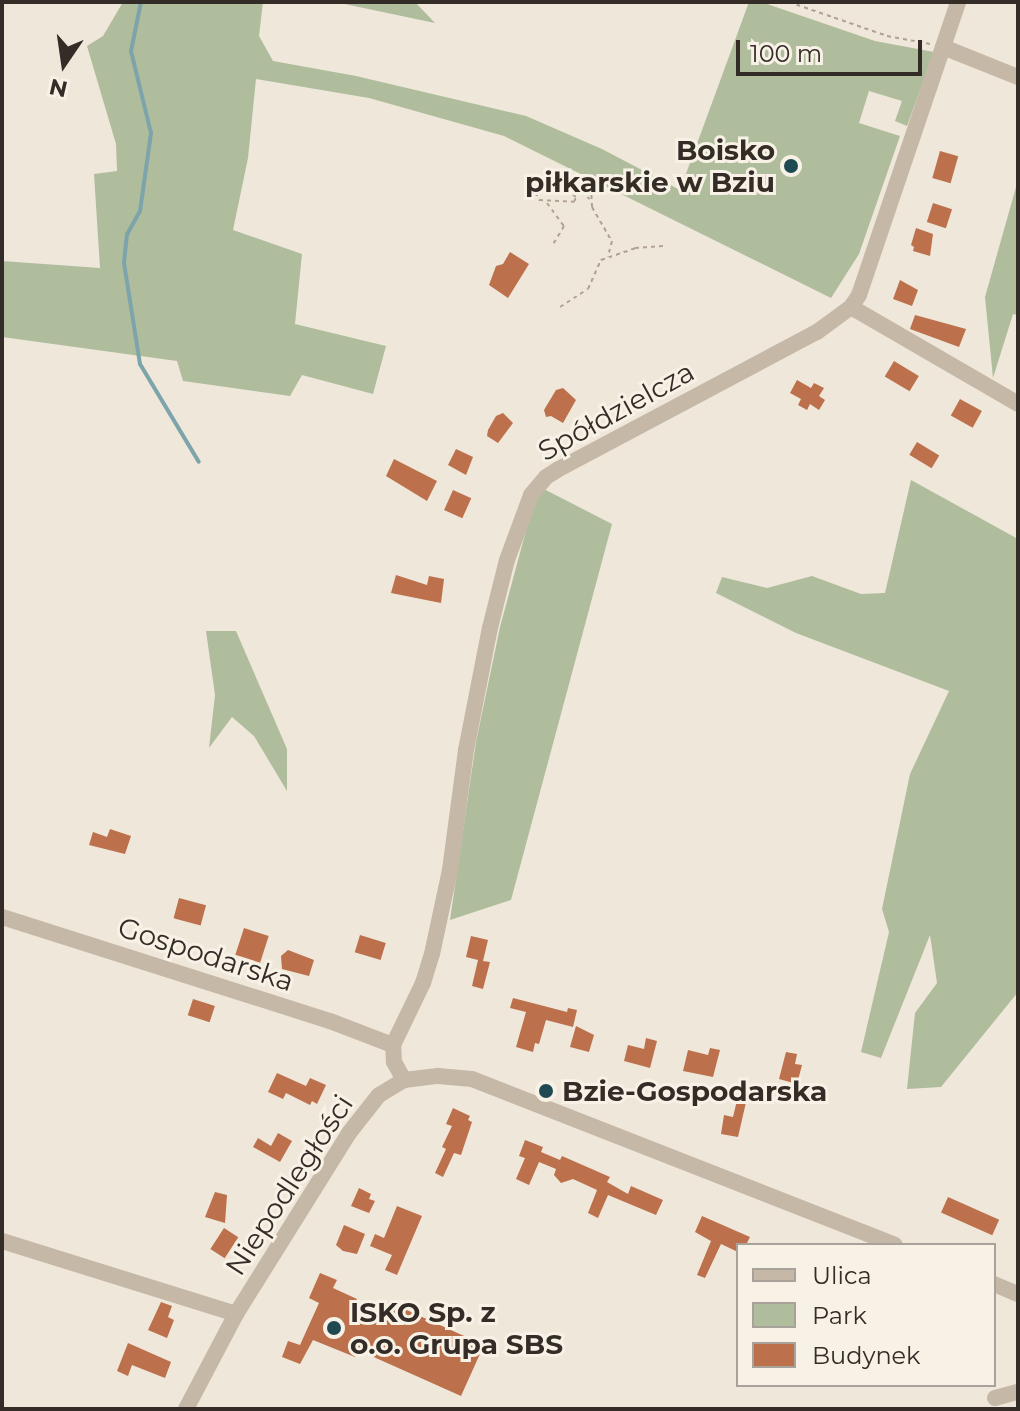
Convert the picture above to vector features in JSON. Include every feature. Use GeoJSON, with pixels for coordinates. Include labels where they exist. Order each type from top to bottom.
{"type":"FeatureCollection","features":[{"type":"Feature","properties":{"kind":"street","name":"Spółdzielcza"},"geometry":{"type":"LineString","coordinates":[[393,1045],[423,983],[432,954],[450,870],[466,750],[490,628],[507,560],[531,495],[557,470],[817,332],[851,307],[859,295],[958,2]]}},
{"type":"Feature","properties":{"kind":"street"},"geometry":{"type":"LineString","coordinates":[[943,47],[1018,77]]}},
{"type":"Feature","properties":{"kind":"street"},"geometry":{"type":"LineString","coordinates":[[851,307],[1018,404]]}},
{"type":"Feature","properties":{"kind":"street","name":"Gospodarska"},"geometry":{"type":"LineString","coordinates":[[2,917],[330,1021],[393,1045]]}},
{"type":"Feature","properties":{"kind":"street"},"geometry":{"type":"LineString","coordinates":[[393,1045],[394,1062],[404,1080],[438,1076],[472,1079],[890,1243]]}},
{"type":"Feature","properties":{"kind":"street","name":"Niepodległości"},"geometry":{"type":"LineString","coordinates":[[186,1409],[236,1314],[349,1133],[379,1095],[404,1080]]}},
{"type":"Feature","properties":{"kind":"street"},"geometry":{"type":"LineString","coordinates":[[2,1241],[236,1314]]}},
{"type":"Feature","properties":{"kind":"street"},"geometry":{"type":"LineString","coordinates":[[996,1285],[1018,1294]]}},
{"type":"Feature","properties":{"kind":"street"},"geometry":{"type":"LineString","coordinates":[[995,1398],[1018,1392]]}},
{"type":"Feature","properties":{"kind":"path"},"geometry":{"type":"LineString","coordinates":[[789,2],[887,36],[943,47]]}},
{"type":"Feature","properties":{"kind":"path"},"geometry":{"type":"LineString","coordinates":[[528,178],[532,193],[546,202],[564,226],[553,244]]}},
{"type":"Feature","properties":{"kind":"path"},"geometry":{"type":"LineString","coordinates":[[546,202],[574,202],[576,197],[560,185],[575,187],[590,199]]}},
{"type":"Feature","properties":{"kind":"path"},"geometry":{"type":"LineString","coordinates":[[591,187],[590,199],[595,216],[612,241],[608,257]]}},
{"type":"Feature","properties":{"kind":"path"},"geometry":{"type":"LineString","coordinates":[[560,307],[588,289],[599,263],[608,257],[635,248],[663,246]]}},
{"type":"Feature","properties":{"kind":"green space"},"geometry":{"type":"Polygon","coordinates":[[[123,2],[263,2],[259,36],[273,61],[356,76],[526,116],[602,149],[680,190],[749,2],[761,2],[875,41],[934,52],[907,126],[895,121],[902,101],[869,91],[859,123],[900,136],[859,254],[831,298],[504,136],[369,98],[256,79],[248,158],[233,230],[302,254],[295,324],[386,346],[373,394],[302,375],[290,396],[183,381],[177,361],[2,337],[2,261],[100,268],[94,174],[117,171],[116,144],[87,46],[103,36],[123,2]]]}},
{"type":"Feature","properties":{"kind":"green space"},"geometry":{"type":"Polygon","coordinates":[[[335,2],[415,2],[435,23],[335,2]]]}},
{"type":"Feature","properties":{"kind":"green space"},"geometry":{"type":"Polygon","coordinates":[[[1018,180],[1018,315],[1013,314],[993,378],[985,297],[1018,180]]]}},
{"type":"Feature","properties":{"kind":"green space"},"geometry":{"type":"Polygon","coordinates":[[[911,480],[1018,539],[1018,992],[941,1087],[907,1089],[915,1013],[937,983],[930,935],[881,1058],[861,1052],[889,932],[882,909],[910,774],[949,691],[796,633],[716,593],[722,577],[767,588],[812,576],[861,594],[885,593],[911,480]]]}},
{"type":"Feature","properties":{"kind":"green space"},"geometry":{"type":"Polygon","coordinates":[[[538,486],[612,524],[511,900],[450,920],[476,742],[500,627],[538,486]]]}},
{"type":"Feature","properties":{"kind":"green space"},"geometry":{"type":"Polygon","coordinates":[[[206,631],[236,631],[287,749],[287,791],[254,736],[232,717],[209,748],[215,695],[206,631]]]}},
{"type":"Feature","properties":{"kind":"building"},"geometry":{"type":"Polygon","coordinates":[[[940,151],[958,156],[951,183],[932,178],[940,151]]]}},
{"type":"Feature","properties":{"kind":"building"},"geometry":{"type":"Polygon","coordinates":[[[933,203],[952,209],[946,228],[927,222],[933,203]]]}},
{"type":"Feature","properties":{"kind":"building"},"geometry":{"type":"Polygon","coordinates":[[[916,228],[933,234],[930,256],[913,251],[911,245],[916,228]]]}},
{"type":"Feature","properties":{"kind":"building"},"geometry":{"type":"Polygon","coordinates":[[[510,252],[529,264],[508,298],[489,285],[496,266],[503,264],[510,252]]]}},
{"type":"Feature","properties":{"kind":"building"},"geometry":{"type":"Polygon","coordinates":[[[900,280],[918,290],[912,306],[893,299],[900,280]]]}},
{"type":"Feature","properties":{"kind":"building"},"geometry":{"type":"Polygon","coordinates":[[[915,315],[966,329],[959,347],[910,329],[915,315]]]}},
{"type":"Feature","properties":{"kind":"building"},"geometry":{"type":"Polygon","coordinates":[[[894,361],[919,376],[910,391],[885,376],[894,361]]]}},
{"type":"Feature","properties":{"kind":"building"},"geometry":{"type":"Polygon","coordinates":[[[797,380],[811,388],[814,383],[824,388],[819,396],[825,400],[819,410],[810,404],[807,410],[798,405],[801,399],[790,393],[797,380]]]}},
{"type":"Feature","properties":{"kind":"building"},"geometry":{"type":"Polygon","coordinates":[[[563,388],[576,400],[563,423],[551,416],[546,417],[544,410],[556,390],[563,388]]]}},
{"type":"Feature","properties":{"kind":"building"},"geometry":{"type":"Polygon","coordinates":[[[960,399],[982,411],[973,428],[951,416],[960,399]]]}},
{"type":"Feature","properties":{"kind":"building"},"geometry":{"type":"Polygon","coordinates":[[[503,413],[513,423],[498,443],[487,436],[488,430],[496,416],[503,413]]]}},
{"type":"Feature","properties":{"kind":"building"},"geometry":{"type":"Polygon","coordinates":[[[917,442],[939,455],[932,468],[909,455],[917,442]]]}},
{"type":"Feature","properties":{"kind":"building"},"geometry":{"type":"Polygon","coordinates":[[[456,449],[473,457],[466,475],[448,465],[456,449]]]}},
{"type":"Feature","properties":{"kind":"building"},"geometry":{"type":"Polygon","coordinates":[[[394,459],[437,481],[427,501],[386,476],[394,459]]]}},
{"type":"Feature","properties":{"kind":"building"},"geometry":{"type":"Polygon","coordinates":[[[453,490],[471,498],[462,518],[444,510],[453,490]]]}},
{"type":"Feature","properties":{"kind":"building"},"geometry":{"type":"Polygon","coordinates":[[[396,575],[427,585],[429,576],[444,579],[441,603],[391,593],[396,575]]]}},
{"type":"Feature","properties":{"kind":"building"},"geometry":{"type":"Polygon","coordinates":[[[110,829],[131,836],[125,854],[89,845],[93,832],[107,837],[110,829]]]}},
{"type":"Feature","properties":{"kind":"building"},"geometry":{"type":"Polygon","coordinates":[[[179,898],[206,905],[201,926],[174,918],[179,898]]]}},
{"type":"Feature","properties":{"kind":"building"},"geometry":{"type":"Polygon","coordinates":[[[244,928],[269,936],[260,963],[235,955],[244,928]]]}},
{"type":"Feature","properties":{"kind":"building"},"geometry":{"type":"Polygon","coordinates":[[[360,935],[386,943],[381,960],[355,952],[360,935]]]}},
{"type":"Feature","properties":{"kind":"building"},"geometry":{"type":"Polygon","coordinates":[[[471,936],[488,940],[483,961],[490,962],[483,989],[472,986],[478,960],[466,957],[471,936]]]}},
{"type":"Feature","properties":{"kind":"building"},"geometry":{"type":"Polygon","coordinates":[[[288,950],[314,960],[309,976],[282,969],[281,956],[288,950]]]}},
{"type":"Feature","properties":{"kind":"building"},"geometry":{"type":"Polygon","coordinates":[[[513,998],[567,1012],[568,1008],[577,1010],[573,1027],[546,1020],[539,1044],[535,1043],[533,1052],[516,1047],[526,1012],[510,1008],[513,998]]]}},
{"type":"Feature","properties":{"kind":"building"},"geometry":{"type":"Polygon","coordinates":[[[193,999],[215,1006],[210,1022],[188,1015],[193,999]]]}},
{"type":"Feature","properties":{"kind":"building"},"geometry":{"type":"Polygon","coordinates":[[[576,1026],[594,1035],[589,1052],[570,1047],[576,1026]]]}},
{"type":"Feature","properties":{"kind":"building"},"geometry":{"type":"Polygon","coordinates":[[[646,1038],[657,1041],[650,1068],[624,1061],[628,1045],[644,1049],[646,1038]]]}},
{"type":"Feature","properties":{"kind":"building"},"geometry":{"type":"Polygon","coordinates":[[[710,1048],[720,1050],[713,1077],[683,1071],[688,1050],[708,1055],[710,1048]]]}},
{"type":"Feature","properties":{"kind":"building"},"geometry":{"type":"Polygon","coordinates":[[[786,1052],[797,1054],[795,1064],[802,1065],[797,1084],[779,1079],[786,1052]]]}},
{"type":"Feature","properties":{"kind":"building"},"geometry":{"type":"Polygon","coordinates":[[[277,1073],[306,1086],[310,1078],[326,1085],[317,1104],[312,1101],[310,1105],[286,1093],[283,1099],[268,1092],[277,1073]]]}},
{"type":"Feature","properties":{"kind":"building"},"geometry":{"type":"Polygon","coordinates":[[[738,1096],[747,1098],[738,1137],[721,1134],[724,1115],[733,1117],[738,1096]]]}},
{"type":"Feature","properties":{"kind":"building"},"geometry":{"type":"Polygon","coordinates":[[[453,1108],[470,1116],[468,1120],[472,1122],[461,1155],[454,1153],[443,1177],[435,1173],[446,1149],[442,1147],[452,1126],[446,1124],[453,1108]]]}},
{"type":"Feature","properties":{"kind":"building"},"geometry":{"type":"Polygon","coordinates":[[[278,1133],[292,1141],[280,1162],[253,1147],[258,1138],[271,1146],[278,1133]]]}},
{"type":"Feature","properties":{"kind":"building"},"geometry":{"type":"Polygon","coordinates":[[[525,1140],[543,1147],[541,1152],[560,1160],[562,1156],[610,1177],[607,1182],[628,1194],[631,1186],[663,1200],[656,1215],[608,1195],[598,1218],[588,1213],[597,1190],[573,1179],[561,1183],[554,1175],[556,1169],[539,1162],[529,1185],[516,1179],[525,1158],[519,1156],[525,1140]]]}},
{"type":"Feature","properties":{"kind":"building"},"geometry":{"type":"Polygon","coordinates":[[[359,1188],[371,1194],[369,1199],[375,1201],[369,1213],[351,1206],[359,1188]]]}},
{"type":"Feature","properties":{"kind":"building"},"geometry":{"type":"Polygon","coordinates":[[[215,1192],[227,1195],[225,1223],[205,1217],[215,1192]]]}},
{"type":"Feature","properties":{"kind":"building"},"geometry":{"type":"Polygon","coordinates":[[[948,1197],[999,1220],[992,1235],[941,1213],[948,1197]]]}},
{"type":"Feature","properties":{"kind":"building"},"geometry":{"type":"Polygon","coordinates":[[[397,1206],[422,1216],[397,1275],[385,1270],[392,1255],[370,1246],[375,1234],[384,1238],[397,1206]]]}},
{"type":"Feature","properties":{"kind":"building"},"geometry":{"type":"Polygon","coordinates":[[[702,1216],[750,1237],[747,1243],[736,1243],[736,1251],[721,1244],[705,1278],[697,1275],[711,1241],[695,1232],[702,1216]]]}},
{"type":"Feature","properties":{"kind":"building"},"geometry":{"type":"Polygon","coordinates":[[[344,1225],[365,1234],[357,1254],[343,1251],[336,1245],[344,1225]]]}},
{"type":"Feature","properties":{"kind":"building"},"geometry":{"type":"Polygon","coordinates":[[[224,1228],[238,1237],[225,1258],[210,1249],[224,1228]]]}},
{"type":"Feature","properties":{"kind":"building"},"geometry":{"type":"Polygon","coordinates":[[[320,1273],[337,1280],[333,1288],[357,1299],[354,1305],[382,1318],[389,1302],[484,1345],[461,1396],[358,1350],[355,1357],[313,1340],[300,1364],[282,1357],[288,1341],[300,1345],[319,1303],[309,1298],[320,1273]]]}},
{"type":"Feature","properties":{"kind":"building"},"geometry":{"type":"Polygon","coordinates":[[[161,1302],[172,1306],[168,1317],[174,1320],[167,1338],[148,1330],[161,1302]]]}},
{"type":"Feature","properties":{"kind":"building"},"geometry":{"type":"Polygon","coordinates":[[[128,1343],[171,1362],[165,1378],[132,1365],[128,1376],[117,1371],[128,1343]]]}},
{"type":"Feature","properties":{"kind":"waterway"},"geometry":{"type":"LineString","coordinates":[[141,2],[131,51],[151,133],[140,211],[127,234],[124,263],[140,364],[199,462]]}},
{"type":"Feature","properties":{"kind":"place","name":"Boisko piłkarskie w Bziu"},"geometry":{"type":"Point","coordinates":[791,166]}},
{"type":"Feature","properties":{"kind":"place","name":"Bzie-Gospodarska"},"geometry":{"type":"Point","coordinates":[546,1091]}},
{"type":"Feature","properties":{"kind":"place","name":"ISKO Sp. z o.o. Grupa SBS"},"geometry":{"type":"Point","coordinates":[334,1328]}}]}
